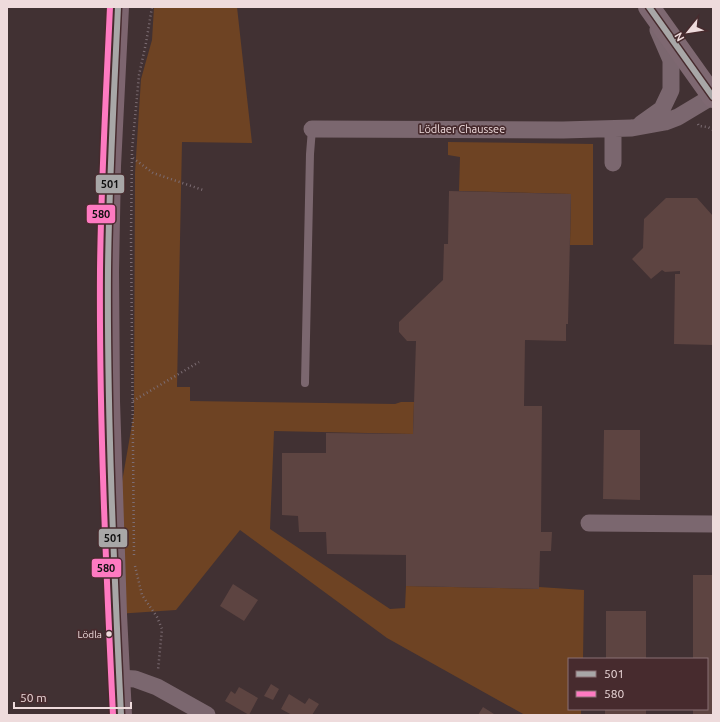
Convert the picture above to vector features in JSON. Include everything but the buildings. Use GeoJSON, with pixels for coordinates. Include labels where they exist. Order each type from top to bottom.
{"type":"FeatureCollection","features":[{"type":"Feature","properties":{"kind":"main road"},"geometry":{"type":"LineString","coordinates":[[118,7],[110,166],[108,286],[109,401],[121,715]]}},
{"type":"Feature","properties":{"kind":"street"},"geometry":{"type":"LineString","coordinates":[[637,127],[662,109],[671,90],[671,60],[660,34],[645,7]]}},
{"type":"Feature","properties":{"kind":"street"},"geometry":{"type":"LineString","coordinates":[[648,7],[713,96]]}},
{"type":"Feature","properties":{"kind":"street","name":"Lödlaer Chaussee"},"geometry":{"type":"LineString","coordinates":[[312,129],[613,129],[637,127],[678,118],[713,96]]}},
{"type":"Feature","properties":{"kind":"street"},"geometry":{"type":"LineString","coordinates":[[613,129],[613,163]]}},
{"type":"Feature","properties":{"kind":"street"},"geometry":{"type":"LineString","coordinates":[[589,523],[713,524]]}},
{"type":"Feature","properties":{"kind":"street"},"geometry":{"type":"LineString","coordinates":[[119,678],[135,679],[157,687],[207,715]]}},
{"type":"Feature","properties":{"kind":"lane"},"geometry":{"type":"LineString","coordinates":[[305,383],[310,154],[312,129]]}},
{"type":"Feature","properties":{"kind":"path"},"geometry":{"type":"LineString","coordinates":[[152,7],[139,75],[132,158],[132,401],[134,567],[142,595],[157,617],[162,628],[157,687]]}},
{"type":"Feature","properties":{"kind":"path"},"geometry":{"type":"LineString","coordinates":[[132,158],[153,173],[202,190]]}},
{"type":"Feature","properties":{"kind":"path"},"geometry":{"type":"LineString","coordinates":[[132,401],[200,362]]}},
{"type":"Feature","properties":{"kind":"shaded area"},"geometry":{"type":"Polygon","coordinates":[[[154,7],[237,7],[252,143],[182,142],[177,387],[190,387],[190,401],[395,404],[401,402],[414,402],[413,434],[274,431],[270,529],[390,609],[405,608],[406,586],[538,589],[539,587],[584,590],[583,658],[568,658],[568,710],[581,710],[581,715],[525,715],[387,638],[240,530],[176,610],[116,614],[114,528],[134,413],[135,173],[141,79],[152,40],[154,7]]]}},
{"type":"Feature","properties":{"kind":"shaded area"},"geometry":{"type":"Polygon","coordinates":[[[448,142],[593,144],[593,245],[570,245],[571,194],[459,191],[460,157],[448,155],[448,142]]]}},
{"type":"Feature","properties":{"kind":"transit line","name":"580"},"geometry":{"type":"LineString","coordinates":[[110,7],[101,204],[100,326],[104,492],[113,715]]}},
{"type":"Feature","properties":{"kind":"transit line","name":"501"},"geometry":{"type":"LineString","coordinates":[[118,7],[109,204],[108,326],[112,492],[121,715]]}},
{"type":"Feature","properties":{"kind":"transit line","name":"501"},"geometry":{"type":"LineString","coordinates":[[649,7],[713,97]]}},
{"type":"Feature","properties":{"kind":"place","name":"Lödla"},"geometry":{"type":"Point","coordinates":[109,634]}}]}
